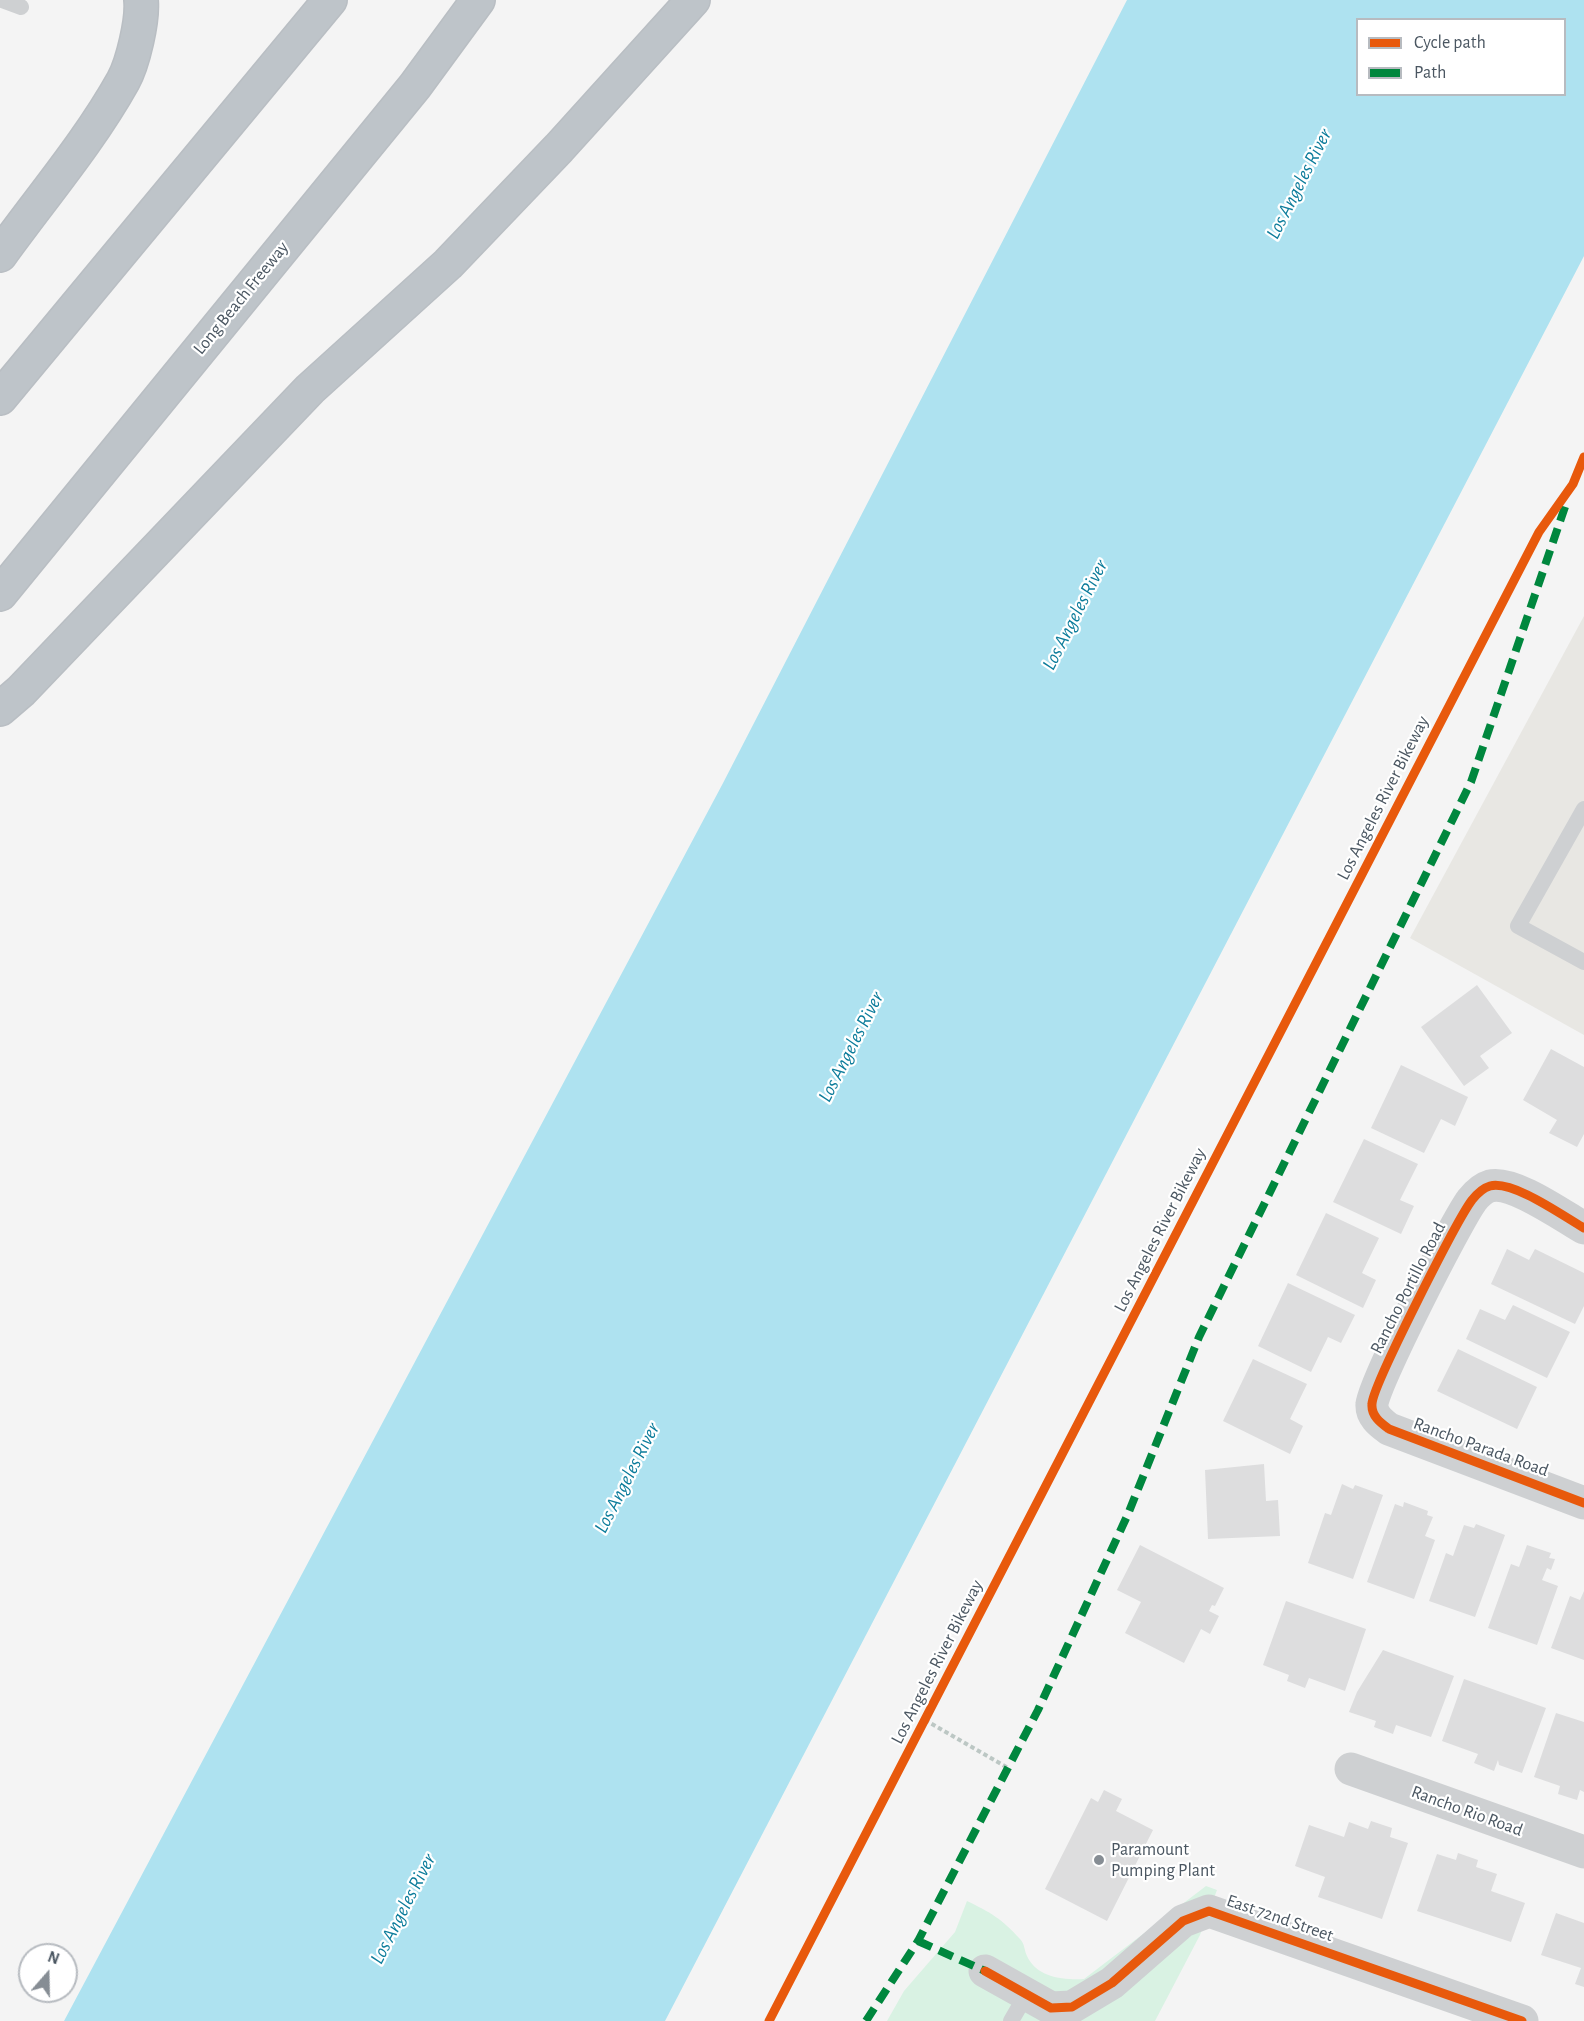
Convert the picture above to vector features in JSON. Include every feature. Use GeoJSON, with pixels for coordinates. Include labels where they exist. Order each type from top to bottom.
{"type":"FeatureCollection","features":[{"type":"Feature","properties":{"kind":"highway"},"geometry":{"type":"LineString","coordinates":[[0,255],[85,139],[125,79],[142,13],[141,0]]}},
{"type":"Feature","properties":{"kind":"highway"},"geometry":{"type":"LineString","coordinates":[[0,398],[330,0]]}},
{"type":"Feature","properties":{"kind":"highway","name":"Long Beach Freeway"},"geometry":{"type":"LineString","coordinates":[[0,594],[415,86],[478,0]]}},
{"type":"Feature","properties":{"kind":"highway"},"geometry":{"type":"LineString","coordinates":[[0,709],[21,691],[310,389],[448,264],[567,140],[693,0]]}},
{"type":"Feature","properties":{"kind":"street","name":"Rancho Portillo Road"},"geometry":{"type":"LineString","coordinates":[[1373,1413],[1374,1393],[1473,1199],[1489,1186],[1510,1188],[1584,1228]]}},
{"type":"Feature","properties":{"kind":"street","name":"Rancho Parada Road"},"geometry":{"type":"LineString","coordinates":[[1373,1413],[1389,1429],[1411,1440],[1584,1503]]}},
{"type":"Feature","properties":{"kind":"street","name":"Rancho Rio Road"},"geometry":{"type":"LineString","coordinates":[[1351,1769],[1584,1852]]}},
{"type":"Feature","properties":{"kind":"street","name":"East 72nd Street"},"geometry":{"type":"LineString","coordinates":[[985,1971],[1019,2008],[1072,2007],[1112,1983],[1183,1921],[1209,1911],[1522,2021]]}},
{"type":"Feature","properties":{"kind":"lane"},"geometry":{"type":"LineString","coordinates":[[2,0],[21,7]]}},
{"type":"Feature","properties":{"kind":"lane"},"geometry":{"type":"LineString","coordinates":[[1584,809],[1518,926],[1584,963]]}},
{"type":"Feature","properties":{"kind":"path"},"geometry":{"type":"LineString","coordinates":[[925,1720],[1008,1768]]}},
{"type":"Feature","properties":{"kind":"shaded area"},"geometry":{"type":"Polygon","coordinates":[[[1584,616],[1584,1035],[1410,938],[1584,616]]]}},
{"type":"Feature","properties":{"kind":"green space"},"geometry":{"type":"Polygon","coordinates":[[[1206,1886],[1217,1890],[1200,1935],[1155,2021],[887,2021],[904,1991],[955,1932],[967,1901],[1007,1926],[1022,1941],[1027,1956],[1037,1969],[1060,1978],[1084,1979],[1206,1886]]]}},
{"type":"Feature","properties":{"kind":"water","name":"Los Angeles River"},"geometry":{"type":"Polygon","coordinates":[[[1127,0],[1584,0],[1584,256],[665,2021],[64,2021],[74,2003],[78,2003],[78,1995],[722,785],[1127,0]]]}},
{"type":"Feature","properties":{"kind":"building"},"geometry":{"type":"Polygon","coordinates":[[[1477,985],[1512,1033],[1480,1056],[1489,1068],[1464,1086],[1421,1027],[1477,985]]]}},
{"type":"Feature","properties":{"kind":"building"},"geometry":{"type":"Polygon","coordinates":[[[1551,1049],[1584,1067],[1584,1134],[1577,1147],[1549,1133],[1557,1120],[1523,1100],[1551,1049]]]}},
{"type":"Feature","properties":{"kind":"building"},"geometry":{"type":"Polygon","coordinates":[[[1401,1065],[1468,1097],[1455,1126],[1441,1119],[1424,1153],[1371,1128],[1401,1065]]]}},
{"type":"Feature","properties":{"kind":"building"},"geometry":{"type":"Polygon","coordinates":[[[1364,1139],[1418,1164],[1400,1200],[1414,1206],[1401,1234],[1333,1202],[1364,1139]]]}},
{"type":"Feature","properties":{"kind":"building"},"geometry":{"type":"Polygon","coordinates":[[[1326,1213],[1379,1238],[1362,1273],[1376,1280],[1363,1308],[1296,1275],[1326,1213]]]}},
{"type":"Feature","properties":{"kind":"building"},"geometry":{"type":"Polygon","coordinates":[[[1507,1249],[1529,1260],[1535,1249],[1584,1273],[1584,1306],[1575,1324],[1491,1284],[1507,1249]]]}},
{"type":"Feature","properties":{"kind":"building"},"geometry":{"type":"Polygon","coordinates":[[[1288,1283],[1355,1315],[1341,1343],[1328,1337],[1311,1372],[1258,1346],[1288,1283]]]}},
{"type":"Feature","properties":{"kind":"building"},"geometry":{"type":"Polygon","coordinates":[[[1513,1305],[1570,1332],[1547,1378],[1466,1339],[1480,1309],[1505,1320],[1513,1305]]]}},
{"type":"Feature","properties":{"kind":"building"},"geometry":{"type":"Polygon","coordinates":[[[1458,1349],[1537,1387],[1517,1429],[1437,1391],[1458,1349]]]}},
{"type":"Feature","properties":{"kind":"building"},"geometry":{"type":"Polygon","coordinates":[[[1253,1359],[1307,1384],[1290,1419],[1303,1426],[1290,1454],[1223,1421],[1253,1359]]]}},
{"type":"Feature","properties":{"kind":"building"},"geometry":{"type":"Polygon","coordinates":[[[1264,1464],[1266,1501],[1278,1500],[1280,1536],[1208,1539],[1205,1470],[1264,1464]]]}},
{"type":"Feature","properties":{"kind":"building"},"geometry":{"type":"Polygon","coordinates":[[[1342,1484],[1353,1489],[1355,1485],[1383,1495],[1353,1579],[1308,1563],[1325,1513],[1331,1515],[1342,1484]]]}},
{"type":"Feature","properties":{"kind":"building"},"geometry":{"type":"Polygon","coordinates":[[[1404,1502],[1428,1511],[1427,1515],[1433,1517],[1425,1536],[1435,1540],[1414,1599],[1367,1582],[1395,1504],[1403,1507],[1404,1502]]]}},
{"type":"Feature","properties":{"kind":"building"},"geometry":{"type":"Polygon","coordinates":[[[1476,1524],[1505,1535],[1475,1617],[1429,1601],[1446,1553],[1453,1556],[1464,1525],[1474,1528],[1476,1524]]]}},
{"type":"Feature","properties":{"kind":"building"},"geometry":{"type":"Polygon","coordinates":[[[1140,1545],[1224,1588],[1215,1606],[1212,1605],[1209,1611],[1219,1616],[1210,1634],[1201,1629],[1184,1663],[1125,1633],[1141,1602],[1117,1590],[1140,1545]]]}},
{"type":"Feature","properties":{"kind":"building"},"geometry":{"type":"Polygon","coordinates":[[[1527,1545],[1551,1553],[1549,1558],[1555,1559],[1551,1570],[1547,1568],[1542,1580],[1558,1586],[1537,1645],[1488,1628],[1511,1564],[1519,1567],[1527,1545]]]}},
{"type":"Feature","properties":{"kind":"building"},"geometry":{"type":"Polygon","coordinates":[[[1584,1591],[1584,1660],[1551,1648],[1570,1596],[1580,1600],[1584,1591]]]}},
{"type":"Feature","properties":{"kind":"building"},"geometry":{"type":"Polygon","coordinates":[[[1286,1601],[1366,1629],[1345,1691],[1309,1678],[1305,1688],[1287,1681],[1289,1675],[1263,1665],[1286,1601]]]}},
{"type":"Feature","properties":{"kind":"building"},"geometry":{"type":"Polygon","coordinates":[[[1383,1650],[1454,1676],[1431,1737],[1396,1725],[1393,1734],[1374,1727],[1376,1721],[1349,1712],[1357,1692],[1383,1650]]]}},
{"type":"Feature","properties":{"kind":"building"},"geometry":{"type":"Polygon","coordinates":[[[1464,1679],[1546,1708],[1522,1773],[1499,1765],[1498,1760],[1494,1771],[1474,1763],[1478,1754],[1442,1741],[1464,1679]]]}},
{"type":"Feature","properties":{"kind":"building"},"geometry":{"type":"Polygon","coordinates":[[[1556,1713],[1584,1722],[1584,1792],[1580,1790],[1577,1800],[1558,1794],[1560,1786],[1534,1777],[1556,1713]]]}},
{"type":"Feature","properties":{"kind":"building","name":"Paramount Pumping Plant"},"geometry":{"type":"Polygon","coordinates":[[[1104,1790],[1122,1799],[1116,1811],[1153,1830],[1107,1921],[1045,1889],[1091,1798],[1098,1802],[1104,1790]]]}},
{"type":"Feature","properties":{"kind":"building"},"geometry":{"type":"Polygon","coordinates":[[[1371,1821],[1392,1828],[1390,1837],[1408,1843],[1382,1919],[1318,1897],[1325,1877],[1295,1866],[1309,1825],[1344,1837],[1349,1822],[1368,1829],[1371,1821]]]}},
{"type":"Feature","properties":{"kind":"building"},"geometry":{"type":"Polygon","coordinates":[[[1458,1853],[1478,1860],[1476,1867],[1497,1874],[1491,1891],[1525,1903],[1511,1942],[1417,1911],[1437,1854],[1456,1860],[1458,1853]]]}},
{"type":"Feature","properties":{"kind":"building"},"geometry":{"type":"Polygon","coordinates":[[[1556,1913],[1584,1923],[1584,1987],[1575,1984],[1581,1968],[1541,1955],[1556,1913]]]}},
{"type":"Feature","properties":{"kind":"marked path"},"geometry":{"type":"LineString","coordinates":[[866,2021],[918,1941],[1038,1710],[1128,1514],[1199,1337],[1471,782],[1567,501]]}},
{"type":"Feature","properties":{"kind":"marked path"},"geometry":{"type":"LineString","coordinates":[[918,1941],[985,1971]]}},
{"type":"Feature","properties":{"kind":"cycle path","name":"Los Angeles River Bikeway"},"geometry":{"type":"LineString","coordinates":[[769,2021],[1539,532],[1573,484],[1584,457]]}},
{"type":"Feature","properties":{"kind":"cycle path"},"geometry":{"type":"LineString","coordinates":[[1584,1228],[1538,1200],[1511,1188],[1490,1186],[1480,1192],[1463,1214],[1434,1269],[1400,1337],[1372,1404],[1375,1416],[1389,1429],[1584,1503]]}},
{"type":"Feature","properties":{"kind":"cycle path"},"geometry":{"type":"LineString","coordinates":[[985,1971],[1051,2008],[1072,2007],[1112,1983],[1183,1921],[1209,1911],[1522,2021]]}},
{"type":"Feature","properties":{"kind":"place","name":"Paramount Pumping Plant"},"geometry":{"type":"Point","coordinates":[1099,1860]}}]}
